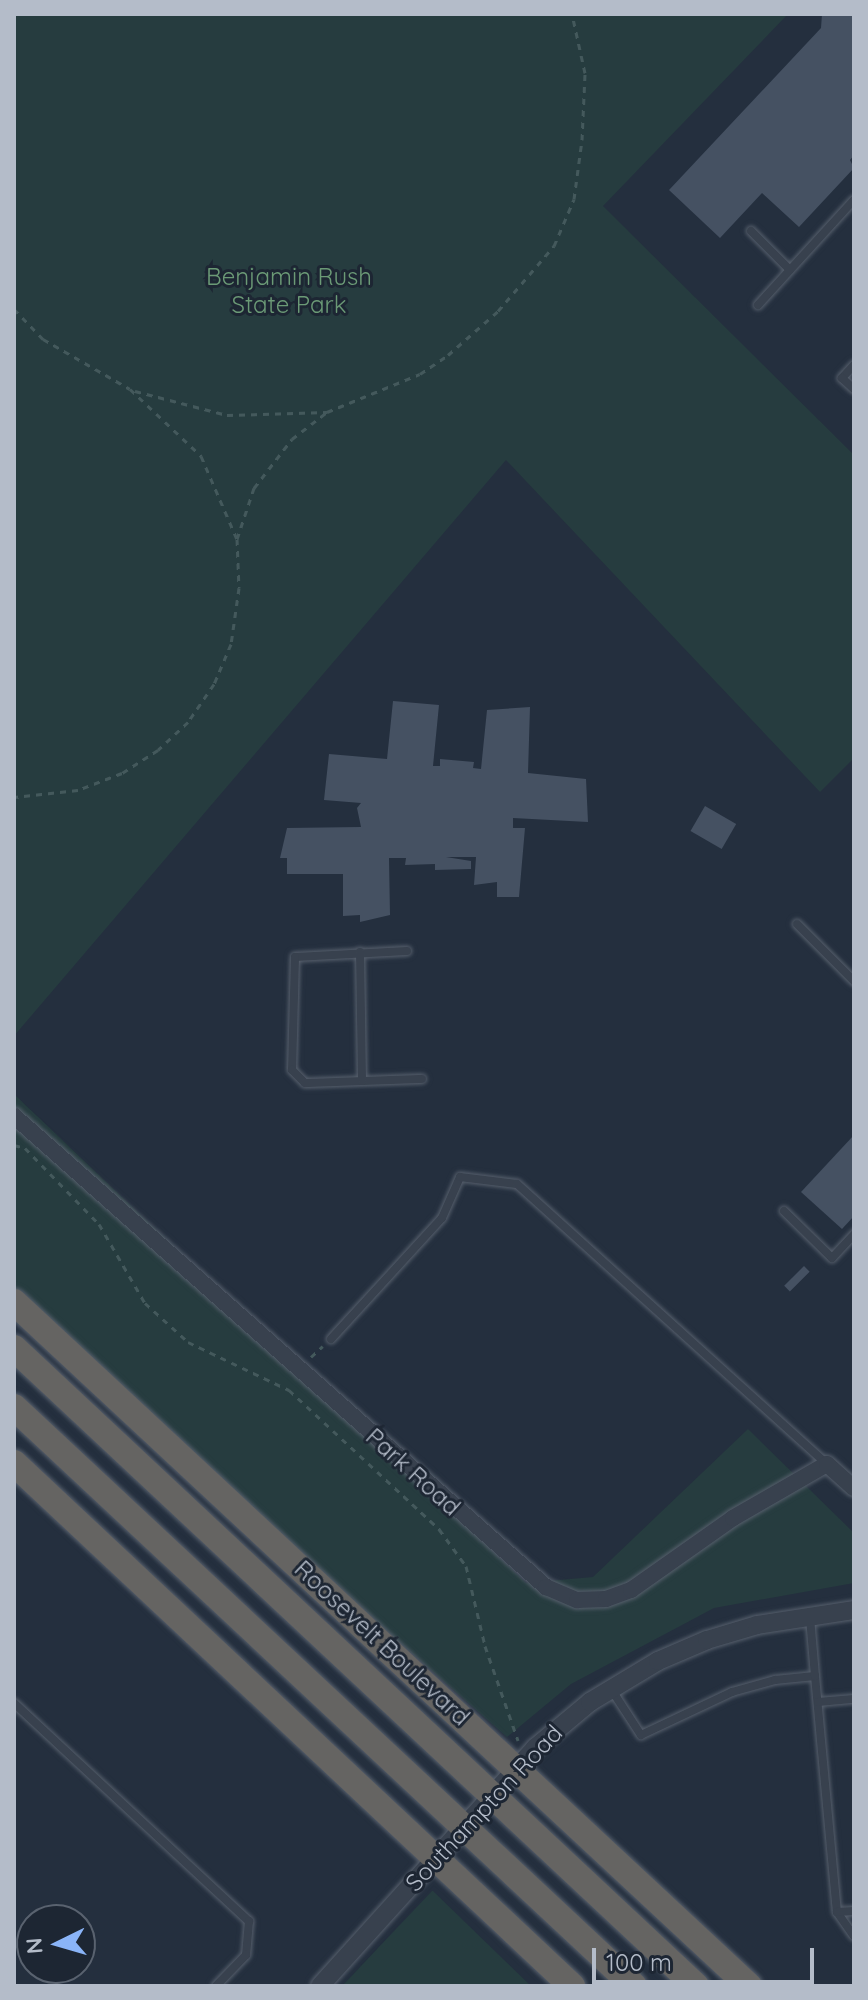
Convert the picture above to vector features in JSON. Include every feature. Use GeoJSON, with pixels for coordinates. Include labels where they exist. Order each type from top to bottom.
{"type":"FeatureCollection","features":[{"type":"Feature","properties":{"kind":"highway","name":"Roosevelt Boulevard"},"geometry":{"type":"LineString","coordinates":[[14,1302],[749,1986]]}},
{"type":"Feature","properties":{"kind":"highway","name":"Roosevelt Boulevard"},"geometry":{"type":"LineString","coordinates":[[14,1348],[696,1986]]}},
{"type":"Feature","properties":{"kind":"highway"},"geometry":{"type":"LineString","coordinates":[[14,1407],[634,1986]]}},
{"type":"Feature","properties":{"kind":"highway"},"geometry":{"type":"LineString","coordinates":[[14,1463],[572,1986]]}},
{"type":"Feature","properties":{"kind":"street","name":"Park Road"},"geometry":{"type":"LineString","coordinates":[[14,1116],[546,1587],[577,1600],[606,1599],[631,1590],[733,1518],[827,1464]]}},
{"type":"Feature","properties":{"kind":"street"},"geometry":{"type":"LineString","coordinates":[[827,1464],[854,1488]]}},
{"type":"Feature","properties":{"kind":"street","name":"Southampton Road"},"geometry":{"type":"LineString","coordinates":[[320,1986],[517,1769],[571,1716],[610,1688],[707,1640],[809,1615],[854,1610]]}},
{"type":"Feature","properties":{"kind":"lane"},"geometry":{"type":"LineString","coordinates":[[758,305],[854,200]]}},
{"type":"Feature","properties":{"kind":"lane"},"geometry":{"type":"LineString","coordinates":[[751,231],[790,270]]}},
{"type":"Feature","properties":{"kind":"lane"},"geometry":{"type":"LineString","coordinates":[[854,365],[842,378],[854,389]]}},
{"type":"Feature","properties":{"kind":"lane"},"geometry":{"type":"LineString","coordinates":[[797,924],[854,981]]}},
{"type":"Feature","properties":{"kind":"lane"},"geometry":{"type":"LineString","coordinates":[[407,951],[295,957],[292,1070],[305,1083],[422,1079]]}},
{"type":"Feature","properties":{"kind":"lane"},"geometry":{"type":"LineString","coordinates":[[360,952],[362,1081]]}},
{"type":"Feature","properties":{"kind":"lane"},"geometry":{"type":"LineString","coordinates":[[331,1339],[442,1218],[460,1177],[517,1184],[827,1464]]}},
{"type":"Feature","properties":{"kind":"lane"},"geometry":{"type":"LineString","coordinates":[[784,1211],[832,1258],[854,1234]]}},
{"type":"Feature","properties":{"kind":"lane"},"geometry":{"type":"LineString","coordinates":[[809,1615],[837,1912],[854,1936]]}},
{"type":"Feature","properties":{"kind":"lane"},"geometry":{"type":"LineString","coordinates":[[610,1688],[641,1735],[732,1692],[815,1676]]}},
{"type":"Feature","properties":{"kind":"lane"},"geometry":{"type":"LineString","coordinates":[[818,1702],[854,1699]]}},
{"type":"Feature","properties":{"kind":"lane"},"geometry":{"type":"LineString","coordinates":[[14,1703],[249,1921],[246,1955],[216,1986]]}},
{"type":"Feature","properties":{"kind":"lane"},"geometry":{"type":"LineString","coordinates":[[837,1912],[854,1911]]}},
{"type":"Feature","properties":{"kind":"path"},"geometry":{"type":"LineString","coordinates":[[14,797],[78,790],[122,773],[188,722],[214,684],[231,644],[239,588],[237,539],[254,488],[272,460],[327,412],[420,374],[448,355],[498,311],[554,246],[574,199],[582,140],[585,73],[572,14]]}},
{"type":"Feature","properties":{"kind":"path"},"geometry":{"type":"LineString","coordinates":[[14,309],[43,339],[130,389],[177,406],[227,415],[327,412]]}},
{"type":"Feature","properties":{"kind":"path"},"geometry":{"type":"LineString","coordinates":[[130,389],[201,456],[237,539]]}},
{"type":"Feature","properties":{"kind":"path"},"geometry":{"type":"LineString","coordinates":[[14,1145],[25,1148],[99,1224],[145,1303],[188,1342],[289,1390],[439,1529],[466,1566],[485,1646],[518,1740]]}},
{"type":"Feature","properties":{"kind":"path"},"geometry":{"type":"LineString","coordinates":[[305,1362],[331,1339]]}},
{"type":"Feature","properties":{"kind":"green space","name":"Benjamin Rush State Park"},"geometry":{"type":"Polygon","coordinates":[[[14,14],[788,14],[603,206],[854,455],[854,758],[820,792],[506,460],[14,1036],[14,14]]]}},
{"type":"Feature","properties":{"kind":"green space"},"geometry":{"type":"Polygon","coordinates":[[[14,1094],[526,1583],[593,1577],[748,1429],[854,1533],[854,1583],[714,1608],[571,1684],[507,1737],[14,1304],[14,1094]]]}},
{"type":"Feature","properties":{"kind":"green space"},"geometry":{"type":"Polygon","coordinates":[[[433,1891],[531,1986],[342,1986],[433,1891]]]}},
{"type":"Feature","properties":{"kind":"building"},"geometry":{"type":"Polygon","coordinates":[[[822,14],[854,14],[854,155],[850,160],[854,168],[799,227],[762,193],[720,238],[669,190],[821,28],[822,14]]]}},
{"type":"Feature","properties":{"kind":"building"},"geometry":{"type":"Polygon","coordinates":[[[393,701],[439,705],[433,766],[440,766],[440,759],[474,762],[473,768],[481,769],[487,710],[530,707],[528,773],[586,779],[588,822],[513,818],[513,828],[525,828],[519,897],[497,897],[497,882],[474,885],[476,857],[446,857],[471,861],[471,869],[435,870],[435,864],[405,865],[406,858],[389,858],[390,915],[360,922],[360,915],[343,916],[343,874],[287,874],[287,858],[280,858],[287,828],[361,827],[357,808],[361,803],[324,800],[329,754],[387,759],[393,701]]]}},
{"type":"Feature","properties":{"kind":"building"},"geometry":{"type":"Polygon","coordinates":[[[705,806],[736,824],[722,849],[690,831],[705,806]]]}},
{"type":"Feature","properties":{"kind":"building"},"geometry":{"type":"Polygon","coordinates":[[[854,1135],[854,1216],[842,1229],[801,1192],[854,1135]]]}},
{"type":"Feature","properties":{"kind":"building"},"geometry":{"type":"Polygon","coordinates":[[[804,1266],[810,1272],[790,1291],[784,1286],[804,1266]]]}}]}
